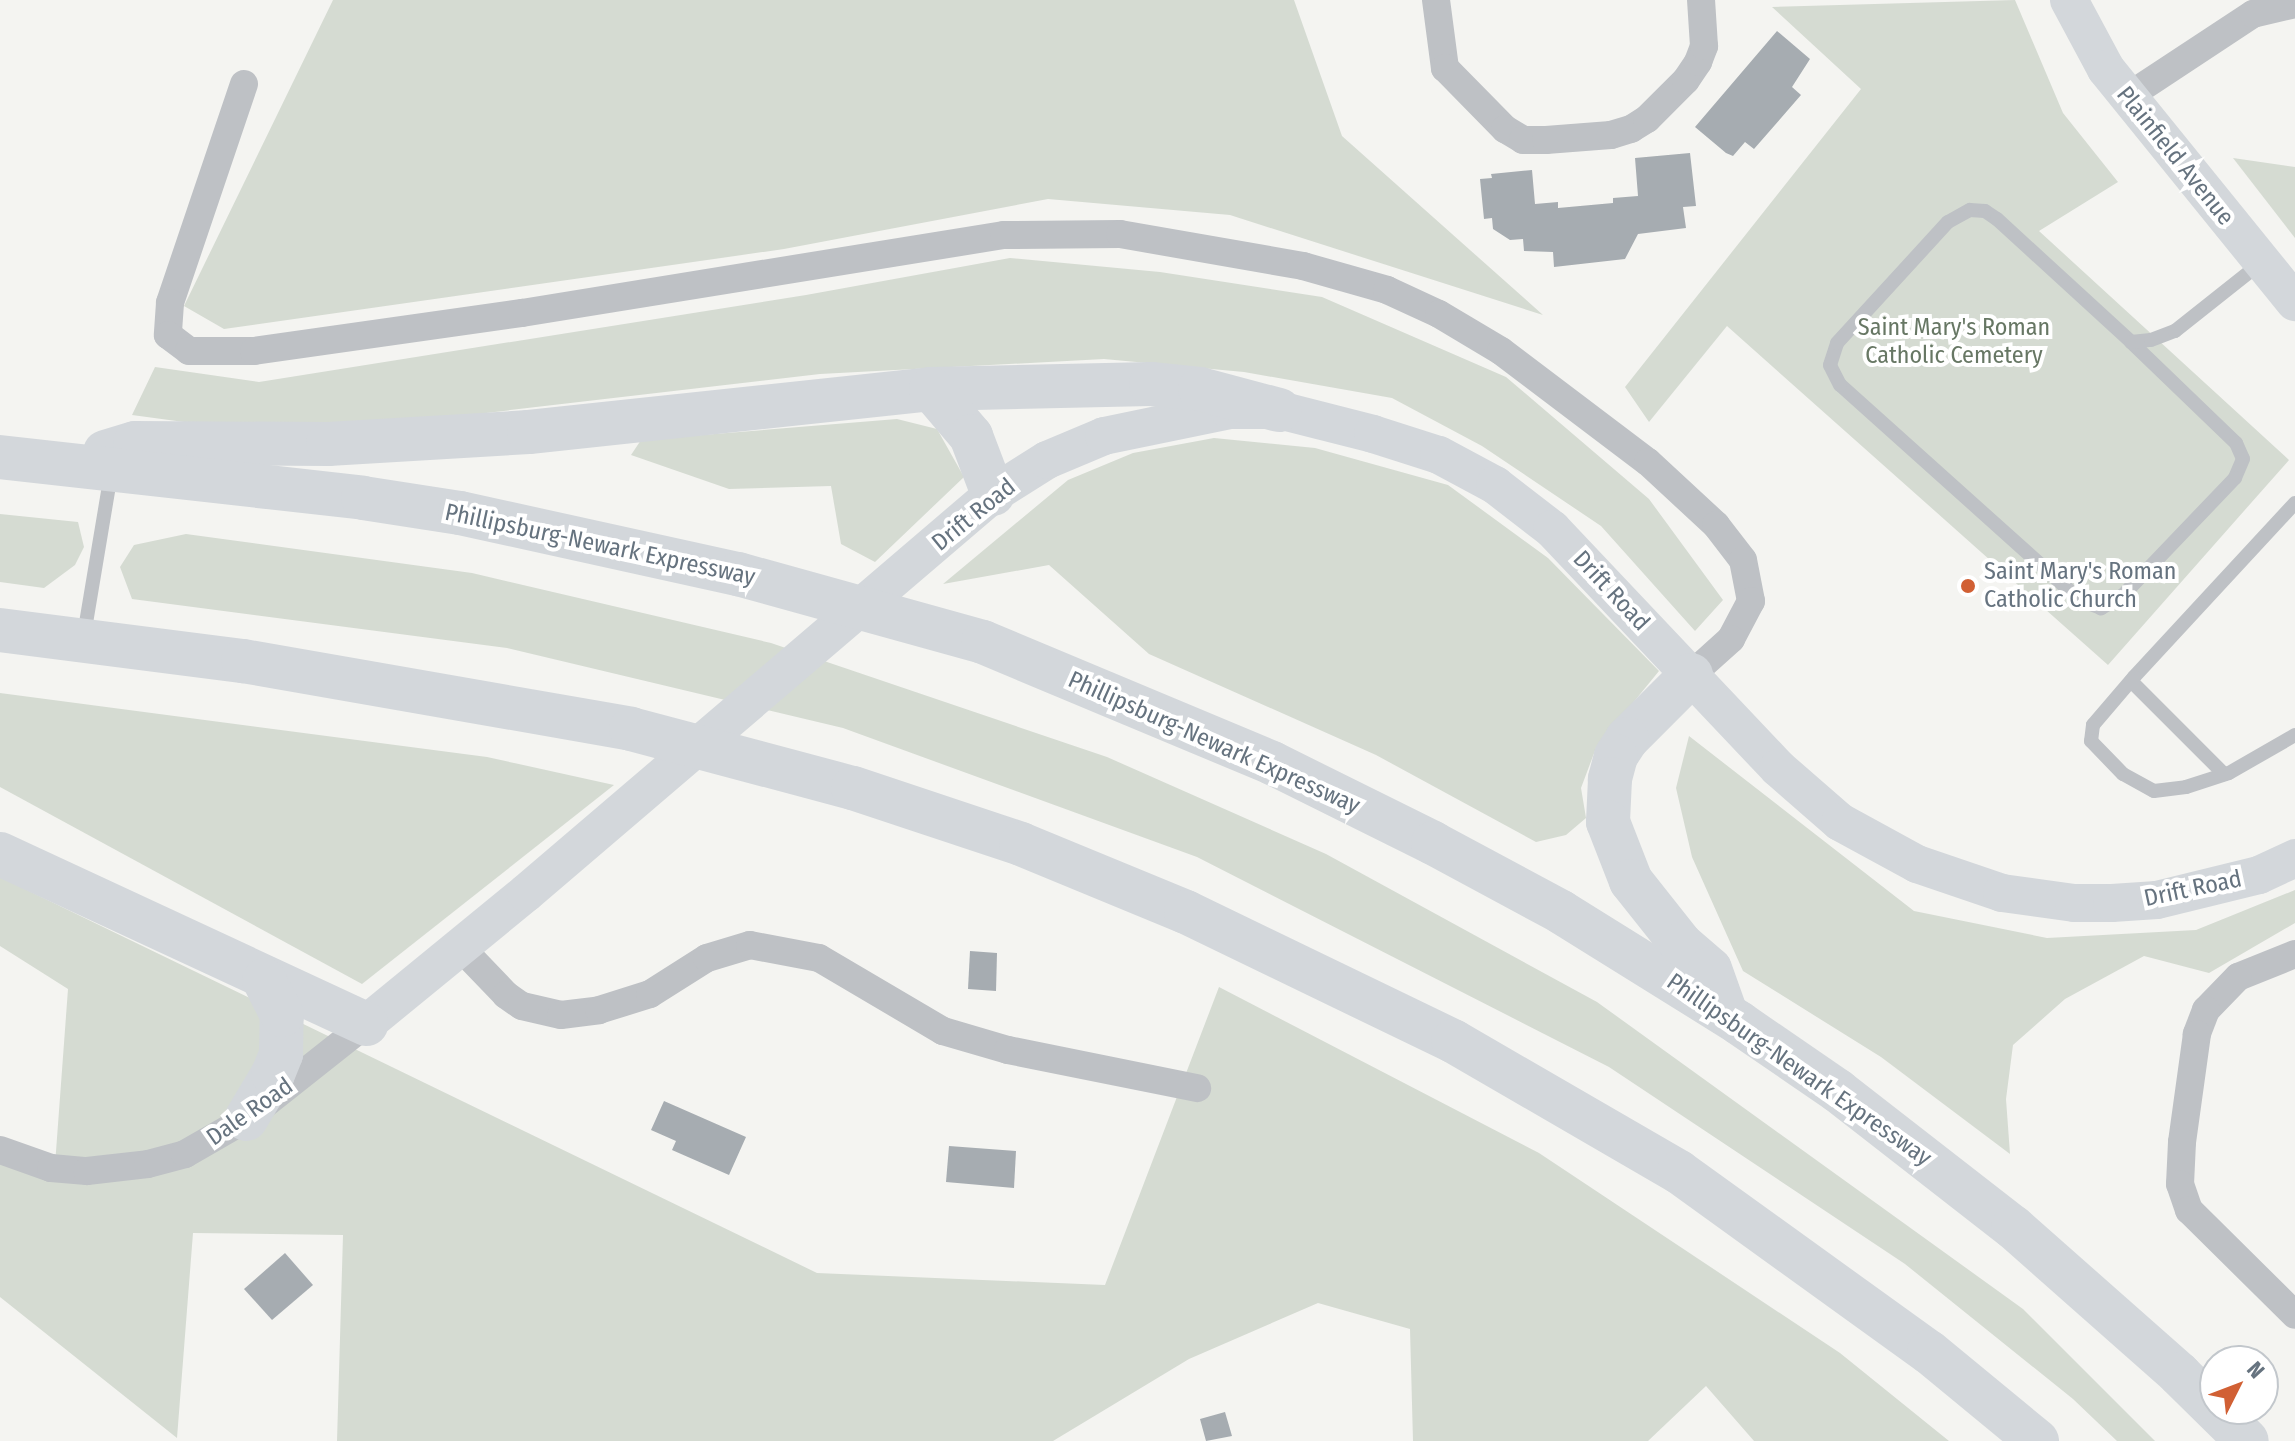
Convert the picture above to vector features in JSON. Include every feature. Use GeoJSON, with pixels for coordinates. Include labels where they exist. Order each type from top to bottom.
{"type":"FeatureCollection","features":[{"type":"Feature","properties":{"kind":"highway"},"geometry":{"type":"LineString","coordinates":[[66,463],[135,443],[328,444],[529,432],[931,389],[1101,382],[1151,384],[1200,389],[1279,410]]}},
{"type":"Feature","properties":{"kind":"highway"},"geometry":{"type":"LineString","coordinates":[[931,389],[971,436],[993,494]]}},
{"type":"Feature","properties":{"kind":"highway","name":"Phillipsburg-Newark Expressway"},"geometry":{"type":"LineString","coordinates":[[0,457],[262,484],[460,513],[738,574],[983,642],[1272,763],[1420,836],[1561,912],[1726,1014],[1838,1091],[2001,1217],[2137,1336],[2247,1441]]}},
{"type":"Feature","properties":{"kind":"highway"},"geometry":{"type":"LineString","coordinates":[[0,630],[243,661],[631,729],[928,811],[1158,900],[1296,962],[1453,1041],[1679,1172],[1929,1352],[2037,1441]]}},
{"type":"Feature","properties":{"kind":"highway"},"geometry":{"type":"LineString","coordinates":[[1691,675],[1627,739],[1616,756],[1607,799],[1608,822],[1631,881],[1681,944],[1710,969],[1726,1014]]}},
{"type":"Feature","properties":{"kind":"highway"},"geometry":{"type":"LineString","coordinates":[[0,854],[264,980],[366,1024]]}},
{"type":"Feature","properties":{"kind":"highway"},"geometry":{"type":"LineString","coordinates":[[246,1119],[273,1074],[281,1054],[282,1015],[264,980]]}},
{"type":"Feature","properties":{"kind":"main road","name":"Plainfield Avenue"},"geometry":{"type":"LineString","coordinates":[[2069,0],[2106,69],[2295,302]]}},
{"type":"Feature","properties":{"kind":"main road","name":"Drift Road"},"geometry":{"type":"LineString","coordinates":[[461,948],[944,539],[993,494],[1047,460],[1104,436],[1229,410],[1279,410],[1439,455],[1495,485],[1552,529],[1778,768],[1840,822],[1904,858],[1964,883],[2002,893],[2074,903],[2157,900],[2259,875],[2295,858]]}},
{"type":"Feature","properties":{"kind":"main road","name":"Dale Road"},"geometry":{"type":"LineString","coordinates":[[366,1024],[461,948]]}},
{"type":"Feature","properties":{"kind":"street"},"geometry":{"type":"LineString","coordinates":[[1436,0],[1445,68],[1505,129],[1523,140],[1611,135],[1631,129],[1647,119],[1686,80],[1698,62],[1704,46],[1701,0]]}},
{"type":"Feature","properties":{"kind":"street"},"geometry":{"type":"LineString","coordinates":[[2127,97],[2253,14],[2295,4]]}},
{"type":"Feature","properties":{"kind":"street"},"geometry":{"type":"LineString","coordinates":[[244,84],[170,303],[168,335],[189,351],[254,351],[522,313],[1004,235],[1120,234],[1303,266],[1387,290],[1439,314],[1501,351],[1648,462],[1716,525],[1743,560],[1751,601],[1731,639],[1691,675]]}},
{"type":"Feature","properties":{"kind":"street"},"geometry":{"type":"LineString","coordinates":[[461,948],[514,1001],[561,1015],[599,1010],[650,994],[707,958],[750,945],[819,958],[943,1031],[1008,1050],[1197,1088]]}},
{"type":"Feature","properties":{"kind":"street"},"geometry":{"type":"LineString","coordinates":[[2295,954],[2238,977],[2206,1010],[2197,1034],[2182,1142],[2180,1184],[2189,1210],[2295,1315]]}},
{"type":"Feature","properties":{"kind":"street","name":"Dale Road"},"geometry":{"type":"LineString","coordinates":[[0,1150],[51,1168],[87,1171],[148,1164],[185,1154],[246,1119],[366,1024]]}},
{"type":"Feature","properties":{"kind":"lane"},"geometry":{"type":"LineString","coordinates":[[2131,342],[2236,443],[2243,459],[2242,468],[2123,595],[2101,608],[2080,600],[1840,385],[1830,365],[1837,343],[1948,222],[1970,210],[1985,211],[1997,219],[2131,342],[2151,340],[2175,331],[2262,262]]}},
{"type":"Feature","properties":{"kind":"lane"},"geometry":{"type":"LineString","coordinates":[[83,641],[112,469]]}},
{"type":"Feature","properties":{"kind":"lane"},"geometry":{"type":"LineString","coordinates":[[2295,503],[2093,725],[2091,741],[2123,774],[2154,791],[2186,787],[2224,774],[2295,735]]}},
{"type":"Feature","properties":{"kind":"lane"},"geometry":{"type":"LineString","coordinates":[[2131,681],[2224,774]]}},
{"type":"Feature","properties":{"kind":"green space"},"geometry":{"type":"Polygon","coordinates":[[[333,0],[1294,0],[1342,136],[1543,315],[1230,215],[1048,199],[784,249],[224,329],[184,306],[333,0]]]}},
{"type":"Feature","properties":{"kind":"green space","name":"Saint Mary's Roman Catholic Cemetery"},"geometry":{"type":"Polygon","coordinates":[[[2015,0],[2063,113],[2118,182],[2039,231],[2289,460],[2108,665],[1727,326],[1649,422],[1625,387],[1861,89],[1772,7],[2015,0]]]}},
{"type":"Feature","properties":{"kind":"green space"},"geometry":{"type":"Polygon","coordinates":[[[2233,158],[2295,167],[2295,238],[2233,158]]]}},
{"type":"Feature","properties":{"kind":"green space"},"geometry":{"type":"Polygon","coordinates":[[[1010,258],[1160,272],[1322,297],[1506,377],[1649,499],[1723,600],[1695,631],[1601,526],[1482,446],[1392,398],[1244,372],[1104,359],[820,374],[288,436],[132,415],[155,367],[259,382],[806,295],[1010,258]]]}},
{"type":"Feature","properties":{"kind":"green space"},"geometry":{"type":"Polygon","coordinates":[[[897,419],[937,429],[964,477],[875,562],[841,544],[831,486],[729,489],[631,455],[641,440],[897,419]]]}},
{"type":"Feature","properties":{"kind":"green space"},"geometry":{"type":"Polygon","coordinates":[[[1214,438],[1315,448],[1448,485],[1548,558],[1659,671],[1596,748],[1581,788],[1586,818],[1566,835],[1536,842],[1376,755],[1149,654],[1049,565],[943,584],[1068,480],[1133,453],[1214,438]]]}},
{"type":"Feature","properties":{"kind":"green space"},"geometry":{"type":"Polygon","coordinates":[[[0,514],[78,522],[84,547],[75,565],[44,588],[0,582],[0,514]]]}},
{"type":"Feature","properties":{"kind":"green space"},"geometry":{"type":"Polygon","coordinates":[[[186,534],[472,573],[771,643],[1107,757],[1326,854],[1597,1002],[2023,1309],[2155,1441],[2117,1441],[2073,1399],[1905,1264],[1609,1067],[1197,857],[843,728],[507,648],[132,599],[120,567],[134,545],[186,534]]]}},
{"type":"Feature","properties":{"kind":"green space"},"geometry":{"type":"Polygon","coordinates":[[[0,693],[487,757],[614,785],[362,984],[0,787],[0,693]]]}},
{"type":"Feature","properties":{"kind":"green space"},"geometry":{"type":"Polygon","coordinates":[[[1689,736],[1914,911],[2047,938],[2196,930],[2295,890],[2295,923],[2209,973],[2144,956],[2065,999],[2013,1045],[2006,1099],[2010,1154],[1881,1057],[1743,971],[1692,857],[1676,788],[1689,736]]]}},
{"type":"Feature","properties":{"kind":"green space"},"geometry":{"type":"Polygon","coordinates":[[[0,877],[817,1273],[1105,1285],[1219,987],[1539,1153],[1840,1353],[1949,1441],[1754,1441],[1706,1386],[1648,1441],[1413,1441],[1410,1329],[1318,1303],[1189,1359],[1053,1441],[337,1441],[343,1235],[193,1233],[177,1438],[0,1297],[0,1159],[55,1165],[68,989],[0,946],[0,877]]]}},
{"type":"Feature","properties":{"kind":"building"},"geometry":{"type":"Polygon","coordinates":[[[1777,31],[1810,59],[1792,87],[1801,95],[1754,149],[1745,142],[1733,156],[1695,127],[1777,31]]]}},
{"type":"Feature","properties":{"kind":"building"},"geometry":{"type":"Polygon","coordinates":[[[1690,153],[1696,206],[1683,207],[1686,228],[1638,234],[1625,259],[1554,267],[1553,252],[1524,251],[1523,239],[1510,240],[1493,229],[1492,218],[1484,219],[1480,179],[1492,178],[1491,174],[1532,170],[1535,204],[1558,202],[1558,208],[1613,203],[1613,198],[1638,196],[1635,158],[1690,153]]]}},
{"type":"Feature","properties":{"kind":"building"},"geometry":{"type":"Polygon","coordinates":[[[970,951],[997,953],[996,991],[968,989],[970,951]]]}},
{"type":"Feature","properties":{"kind":"building"},"geometry":{"type":"Polygon","coordinates":[[[664,1101],[746,1137],[729,1175],[672,1150],[676,1141],[651,1130],[664,1101]]]}},
{"type":"Feature","properties":{"kind":"building"},"geometry":{"type":"Polygon","coordinates":[[[949,1146],[1016,1151],[1014,1188],[946,1182],[949,1146]]]}},
{"type":"Feature","properties":{"kind":"building"},"geometry":{"type":"Polygon","coordinates":[[[285,1253],[313,1285],[272,1320],[244,1289],[285,1253]]]}},
{"type":"Feature","properties":{"kind":"building"},"geometry":{"type":"Polygon","coordinates":[[[1225,1412],[1232,1436],[1206,1441],[1200,1419],[1225,1412]]]}},
{"type":"Feature","properties":{"kind":"place","name":"Saint Mary's Roman Catholic Church"},"geometry":{"type":"Point","coordinates":[1968,586]}}]}
